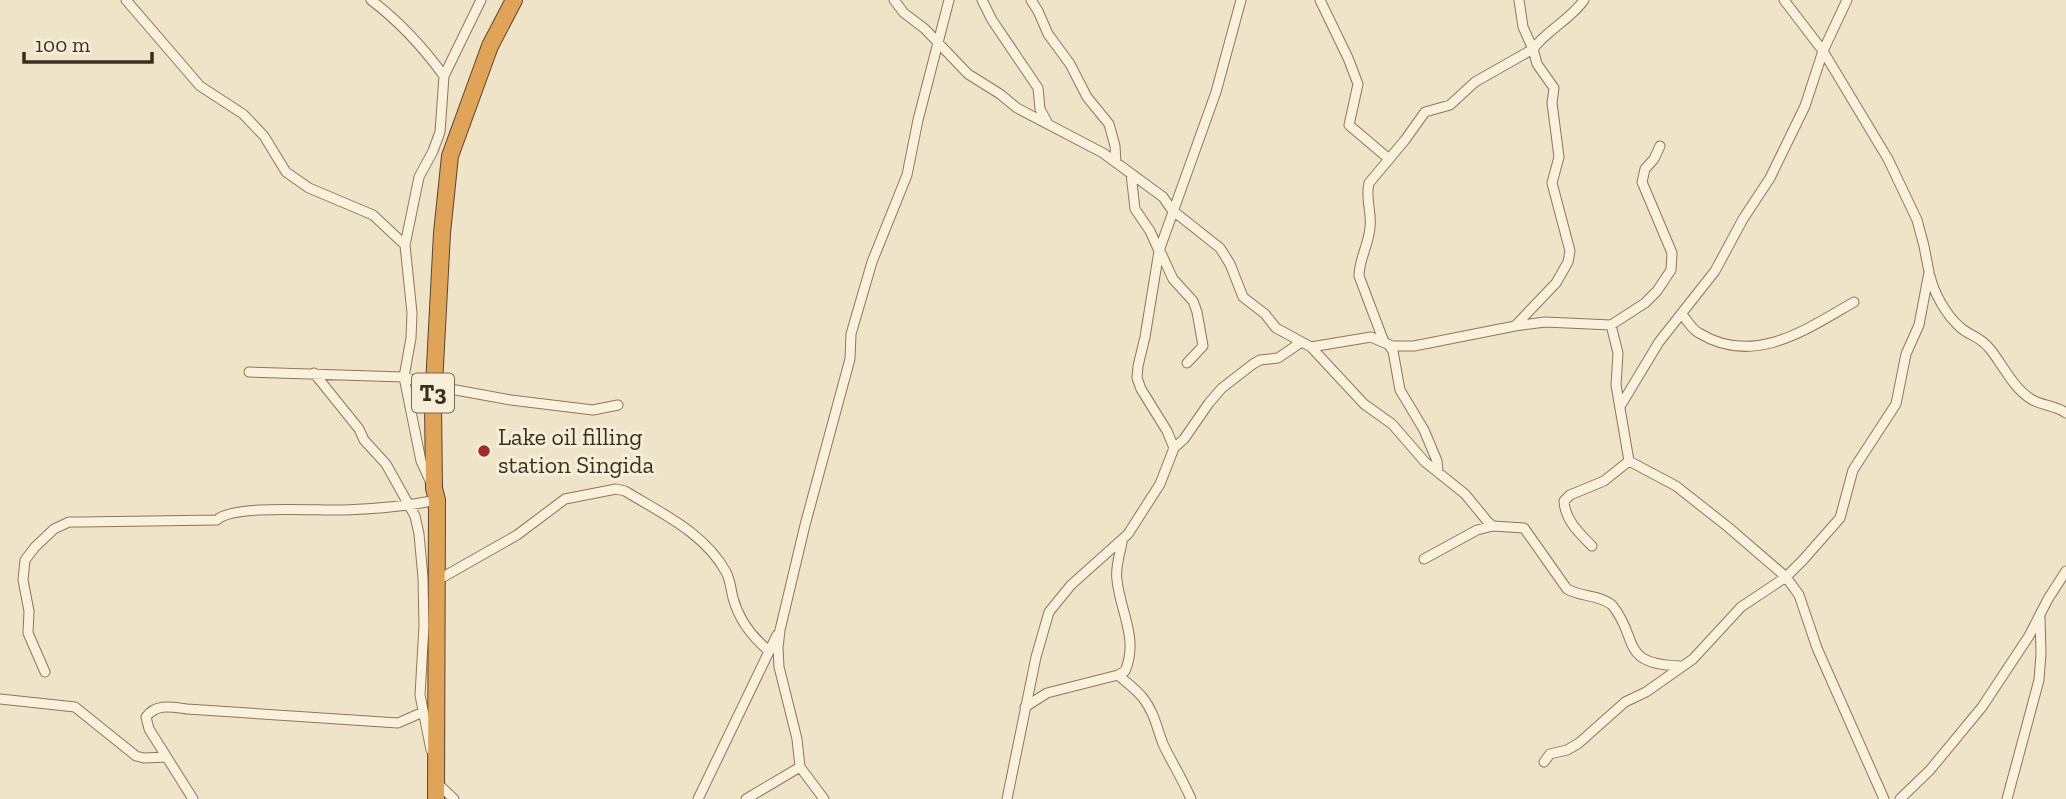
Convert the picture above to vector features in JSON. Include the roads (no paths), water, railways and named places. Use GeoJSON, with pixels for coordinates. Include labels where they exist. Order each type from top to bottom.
{"type":"FeatureCollection","features":[{"type":"Feature","properties":{"kind":"highway","name":"T3"},"geometry":{"type":"LineString","coordinates":[[437,791],[434,387],[442,233],[450,156],[490,46],[514,0]]}},
{"type":"Feature","properties":{"kind":"street"},"geometry":{"type":"LineString","coordinates":[[126,0],[200,86],[243,114],[264,136],[286,172],[309,188],[373,215],[405,245]]}},
{"type":"Feature","properties":{"kind":"street"},"geometry":{"type":"LineString","coordinates":[[371,0],[403,27],[425,50],[444,76]]}},
{"type":"Feature","properties":{"kind":"street"},"geometry":{"type":"LineString","coordinates":[[45,672],[28,633],[29,611],[23,572],[25,560],[31,552],[60,525],[82,522],[217,520],[221,516],[243,511],[346,510],[411,504],[435,494],[421,461],[404,377],[411,338],[412,313],[405,245],[419,177],[440,132],[444,76],[481,0]]}},
{"type":"Feature","properties":{"kind":"street"},"geometry":{"type":"LineString","coordinates":[[894,0],[904,13],[968,74],[1017,108],[1093,147],[1157,193],[1172,210],[1220,248],[1230,264],[1242,297],[1265,314],[1276,328],[1311,347],[1357,397],[1401,432],[1425,461],[1465,494],[1493,526]]}},
{"type":"Feature","properties":{"kind":"street"},"geometry":{"type":"LineString","coordinates":[[824,799],[800,767],[797,739],[779,667],[780,630],[850,359],[851,334],[872,262],[907,175],[949,0]]}},
{"type":"Feature","properties":{"kind":"street"},"geometry":{"type":"LineString","coordinates":[[982,0],[992,20],[1038,88],[1040,109],[1046,122]]}},
{"type":"Feature","properties":{"kind":"street"},"geometry":{"type":"LineString","coordinates":[[1031,0],[1048,34],[1070,64],[1087,97],[1109,124],[1116,163]]}},
{"type":"Feature","properties":{"kind":"street"},"geometry":{"type":"LineString","coordinates":[[1174,448],[1167,430],[1137,378],[1159,250],[1216,92],[1241,0]]}},
{"type":"Feature","properties":{"kind":"street"},"geometry":{"type":"LineString","coordinates":[[1320,0],[1347,54],[1358,84],[1349,125],[1389,159]]}},
{"type":"Feature","properties":{"kind":"street"},"geometry":{"type":"LineString","coordinates":[[1515,326],[1556,283],[1570,251],[1552,183],[1559,157],[1552,103],[1554,88],[1537,64],[1524,27],[1519,0]]}},
{"type":"Feature","properties":{"kind":"street"},"geometry":{"type":"LineString","coordinates":[[1438,472],[1437,461],[1424,430],[1400,390],[1393,351],[1386,343],[1362,287],[1359,267],[1371,226],[1367,190],[1378,170],[1425,112],[1450,105],[1475,82],[1533,49],[1584,0]]}},
{"type":"Feature","properties":{"kind":"street"},"geometry":{"type":"LineString","coordinates":[[1784,0],[1823,51],[1899,181],[1917,220],[1938,299],[1959,327],[1972,332],[1988,346],[2016,385],[2029,398],[2060,408],[2066,413]]}},
{"type":"Feature","properties":{"kind":"street"},"geometry":{"type":"LineString","coordinates":[[1621,405],[1659,342],[1715,271],[1770,177],[1805,106],[1823,51],[1847,0]]}},
{"type":"Feature","properties":{"kind":"street"},"geometry":{"type":"LineString","coordinates":[[1311,347],[1368,337],[1401,347],[1414,346],[1545,322],[1611,325],[1645,303],[1671,270],[1672,253],[1642,182],[1646,169],[1660,146]]}},
{"type":"Feature","properties":{"kind":"street"},"geometry":{"type":"LineString","coordinates":[[1131,174],[1135,209],[1150,231],[1173,279],[1188,295],[1197,312],[1202,346],[1187,363]]}},
{"type":"Feature","properties":{"kind":"street"},"geometry":{"type":"LineString","coordinates":[[1157,193],[1169,194],[1181,190]]}},
{"type":"Feature","properties":{"kind":"street"},"geometry":{"type":"LineString","coordinates":[[1544,762],[1550,754],[1567,750],[1579,743],[1625,702],[1646,692],[1700,653],[1741,607],[1786,577],[1840,518],[1853,470],[1896,404],[1906,354],[1920,325],[1929,272]]}},
{"type":"Feature","properties":{"kind":"street"},"geometry":{"type":"LineString","coordinates":[[1681,314],[1693,329],[1713,339],[1741,346],[1766,345],[1788,339],[1854,302]]}},
{"type":"Feature","properties":{"kind":"street"},"geometry":{"type":"LineString","coordinates":[[1611,325],[1618,353],[1616,385],[1629,461]]}},
{"type":"Feature","properties":{"kind":"street"},"geometry":{"type":"LineString","coordinates":[[1006,799],[1025,707],[1049,612],[1072,585],[1123,540],[1149,503],[1174,448],[1184,439],[1222,388],[1253,364],[1260,360],[1278,358],[1300,343]]}},
{"type":"Feature","properties":{"kind":"street"},"geometry":{"type":"LineString","coordinates":[[249,372],[404,377],[434,387],[511,400],[593,410],[618,405]]}},
{"type":"Feature","properties":{"kind":"street"},"geometry":{"type":"LineString","coordinates":[[314,373],[359,429],[364,440],[386,464],[411,504],[419,534],[423,578],[421,695],[429,744],[437,760]]}},
{"type":"Feature","properties":{"kind":"street"},"geometry":{"type":"LineString","coordinates":[[1629,461],[1676,486],[1786,577],[1799,594],[1821,656],[1884,799]]}},
{"type":"Feature","properties":{"kind":"street"},"geometry":{"type":"LineString","coordinates":[[1592,546],[1574,528],[1565,511],[1564,501],[1570,495],[1604,481],[1629,461]]}},
{"type":"Feature","properties":{"kind":"street"},"geometry":{"type":"LineString","coordinates":[[436,580],[517,535],[565,499],[616,489],[625,491],[682,525],[709,549],[726,572],[743,623],[752,636],[769,651]]}},
{"type":"Feature","properties":{"kind":"street"},"geometry":{"type":"LineString","coordinates":[[1424,559],[1477,530],[1493,526],[1524,528],[1567,589],[1612,605],[1633,650],[1656,664],[1680,666]]}},
{"type":"Feature","properties":{"kind":"street"},"geometry":{"type":"LineString","coordinates":[[1025,707],[1047,693],[1118,675],[1127,667],[1131,644],[1116,567],[1123,540]]}},
{"type":"Feature","properties":{"kind":"street"},"geometry":{"type":"LineString","coordinates":[[1900,799],[1930,769],[1982,707],[2029,636],[2066,571]]}},
{"type":"Feature","properties":{"kind":"street"},"geometry":{"type":"LineString","coordinates":[[2007,799],[2039,680],[2039,615]]}},
{"type":"Feature","properties":{"kind":"street"},"geometry":{"type":"LineString","coordinates":[[698,799],[780,630]]}},
{"type":"Feature","properties":{"kind":"street"},"geometry":{"type":"LineString","coordinates":[[1118,675],[1143,697],[1156,719],[1163,743],[1191,799]]}},
{"type":"Feature","properties":{"kind":"street"},"geometry":{"type":"LineString","coordinates":[[0,699],[75,707],[136,756],[166,757]]}},
{"type":"Feature","properties":{"kind":"street"},"geometry":{"type":"LineString","coordinates":[[193,799],[149,729],[146,717],[153,710],[167,706],[398,723],[423,712]]}},
{"type":"Feature","properties":{"kind":"street"},"geometry":{"type":"LineString","coordinates":[[746,799],[800,767]]}},
{"type":"Feature","properties":{"kind":"street"},"geometry":{"type":"LineString","coordinates":[[437,791],[454,799]]}},
{"type":"Feature","properties":{"kind":"place","name":"Lake oil filling station Singida"},"geometry":{"type":"Point","coordinates":[484,451]}}]}
